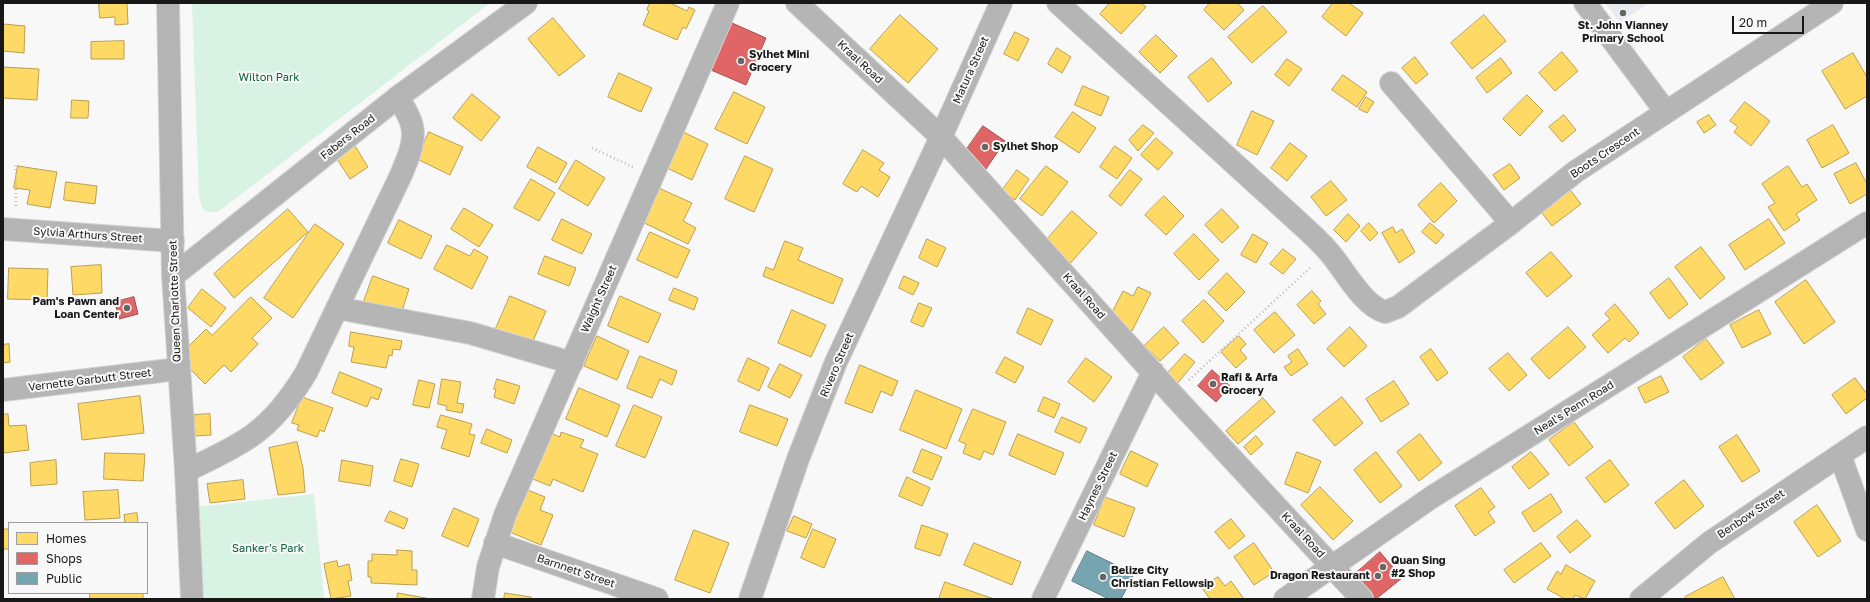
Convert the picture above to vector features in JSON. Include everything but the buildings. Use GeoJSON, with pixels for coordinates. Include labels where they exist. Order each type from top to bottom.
{"type":"FeatureCollection","features":[{"type":"Feature","properties":{"kind":"main road","name":"Queen Charlotte Street"},"geometry":{"type":"LineString","coordinates":[[168,3],[173,276],[186,471],[192,599]]}},
{"type":"Feature","properties":{"kind":"main road","name":"Fabers Road"},"geometry":{"type":"LineString","coordinates":[[173,276],[398,97],[526,3]]}},
{"type":"Feature","properties":{"kind":"main road","name":"Neal's Penn Road"},"geometry":{"type":"LineString","coordinates":[[1285,599],[1331,565],[1432,497],[1867,223]]}},
{"type":"Feature","properties":{"kind":"street","name":"Waight Street"},"geometry":{"type":"LineString","coordinates":[[483,599],[488,567],[495,543],[728,3]]}},
{"type":"Feature","properties":{"kind":"street","name":"Kraal Road"},"geometry":{"type":"LineString","coordinates":[[796,3],[941,137],[1173,395],[1362,599]]}},
{"type":"Feature","properties":{"kind":"street","name":"Matura Street"},"geometry":{"type":"LineString","coordinates":[[941,137],[1001,3]]}},
{"type":"Feature","properties":{"kind":"street"},"geometry":{"type":"LineString","coordinates":[[1058,3],[1287,211],[1328,251]]}},
{"type":"Feature","properties":{"kind":"street"},"geometry":{"type":"LineString","coordinates":[[1585,3],[1666,112]]}},
{"type":"Feature","properties":{"kind":"street","name":"Boots Crescent"},"geometry":{"type":"LineString","coordinates":[[1328,251],[1368,302],[1377,310],[1385,312],[1398,307],[1575,172],[1832,3]]}},
{"type":"Feature","properties":{"kind":"street"},"geometry":{"type":"LineString","coordinates":[[1391,83],[1510,223]]}},
{"type":"Feature","properties":{"kind":"street"},"geometry":{"type":"LineString","coordinates":[[186,471],[224,452],[254,434],[276,414],[294,394],[401,175],[410,152],[413,136],[412,125],[398,97]]}},
{"type":"Feature","properties":{"kind":"street","name":"Rivero Street"},"geometry":{"type":"LineString","coordinates":[[750,599],[798,459],[836,362],[941,137]]}},
{"type":"Feature","properties":{"kind":"street","name":"Sylvia Arthurs Street"},"geometry":{"type":"LineString","coordinates":[[10,230],[173,241]]}},
{"type":"Feature","properties":{"kind":"street"},"geometry":{"type":"LineString","coordinates":[[337,308],[470,333],[572,363]]}},
{"type":"Feature","properties":{"kind":"street","name":"Vernette Garbutt Street"},"geometry":{"type":"LineString","coordinates":[[3,390],[178,369]]}},
{"type":"Feature","properties":{"kind":"street","name":"Haynes Street"},"geometry":{"type":"LineString","coordinates":[[1043,599],[1153,372]]}},
{"type":"Feature","properties":{"kind":"street","name":"Benbow Street"},"geometry":{"type":"LineString","coordinates":[[1641,599],[1709,542],[1867,437]]}},
{"type":"Feature","properties":{"kind":"street"},"geometry":{"type":"LineString","coordinates":[[1840,455],[1867,530]]}},
{"type":"Feature","properties":{"kind":"street","name":"Barnnett Street"},"geometry":{"type":"LineString","coordinates":[[495,543],[658,599]]}},
{"type":"Feature","properties":{"kind":"path"},"geometry":{"type":"LineString","coordinates":[[592,148],[653,176]]}},
{"type":"Feature","properties":{"kind":"path"},"geometry":{"type":"LineString","coordinates":[[10,230],[16,165]]}},
{"type":"Feature","properties":{"kind":"path"},"geometry":{"type":"LineString","coordinates":[[1173,395],[1328,251]]}},
{"type":"Feature","properties":{"kind":"shaded area","name":"St. John Vianney Primary School"},"geometry":{"type":"Polygon","coordinates":[[[1605,3],[1649,3],[1620,22],[1605,3]]]}},
{"type":"Feature","properties":{"kind":"green space","name":"Wilton Park"},"geometry":{"type":"Polygon","coordinates":[[[192,3],[490,3],[218,212],[208,212],[202,208],[199,196],[192,3]]]}},
{"type":"Feature","properties":{"kind":"green space","name":"Sanker's Park"},"geometry":{"type":"Polygon","coordinates":[[[314,494],[324,599],[203,599],[197,507],[314,494]]]}},
{"type":"Feature","properties":{"kind":"place","name":"St. John Vianney Primary School"},"geometry":{"type":"Point","coordinates":[1623,13]}},
{"type":"Feature","properties":{"kind":"place","name":"Sylhet Mini Grocery"},"geometry":{"type":"Point","coordinates":[741,61]}},
{"type":"Feature","properties":{"kind":"place","name":"Sylhet Shop"},"geometry":{"type":"Point","coordinates":[985,147]}},
{"type":"Feature","properties":{"kind":"place","name":"Pam's Pawn and Loan Center"},"geometry":{"type":"Point","coordinates":[127,308]}},
{"type":"Feature","properties":{"kind":"place","name":"Rafi & Arfa Grocery"},"geometry":{"type":"Point","coordinates":[1213,384]}},
{"type":"Feature","properties":{"kind":"place","name":"Quan Sing #2 Shop"},"geometry":{"type":"Point","coordinates":[1383,567]}},
{"type":"Feature","properties":{"kind":"place","name":"Dragon Restaurant"},"geometry":{"type":"Point","coordinates":[1378,576]}},
{"type":"Feature","properties":{"kind":"place","name":"Belize City Christian Fellowsip"},"geometry":{"type":"Point","coordinates":[1103,577]}}]}
